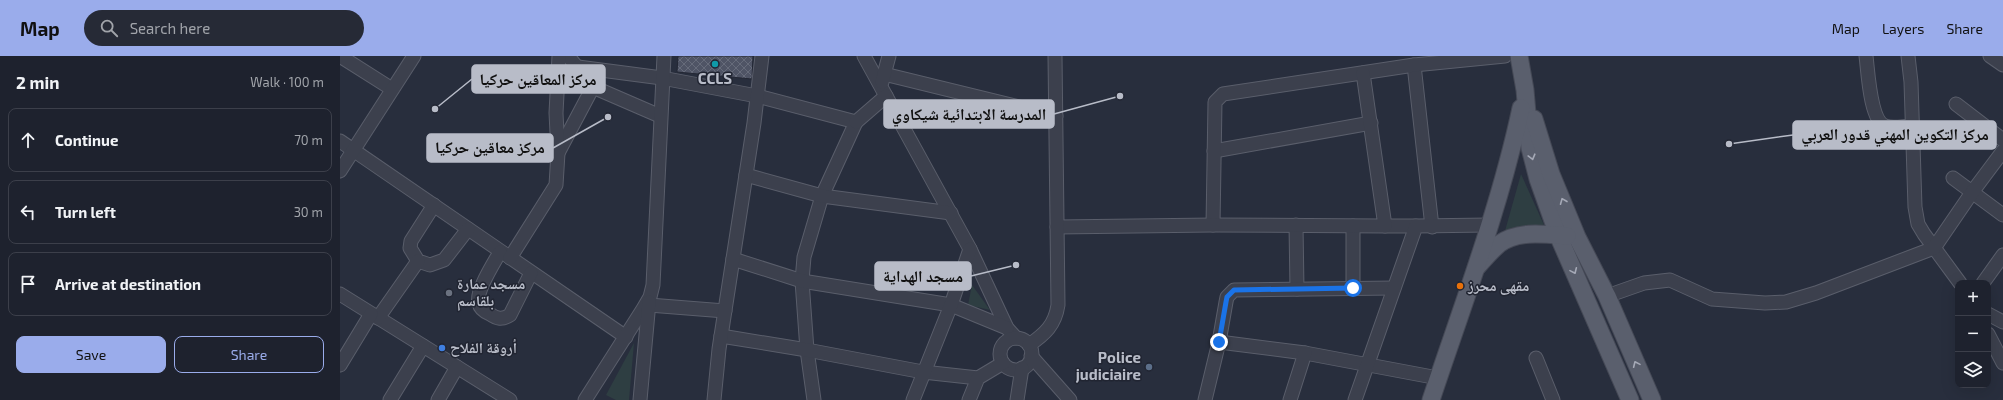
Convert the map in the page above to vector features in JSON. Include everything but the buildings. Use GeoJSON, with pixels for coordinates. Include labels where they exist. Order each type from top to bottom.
{"type":"FeatureCollection","features":[{"type":"Feature","properties":{"kind":"main road"},"geometry":{"type":"LineString","coordinates":[[1519,56],[1525,90],[1530,148],[1538,179],[1558,235],[1630,400]]}},
{"type":"Feature","properties":{"kind":"main road"},"geometry":{"type":"LineString","coordinates":[[1431,400],[1489,225],[1508,161],[1525,90]]}},
{"type":"Feature","properties":{"kind":"main road"},"geometry":{"type":"LineString","coordinates":[[1525,90],[1551,174],[1578,238],[1607,296],[1652,400]]}},
{"type":"Feature","properties":{"kind":"main road"},"geometry":{"type":"LineString","coordinates":[[1475,268],[1499,244],[1508,240],[1532,234],[1558,235],[1578,238]]}},
{"type":"Feature","properties":{"kind":"street"},"geometry":{"type":"LineString","coordinates":[[340,56],[392,89]]}},
{"type":"Feature","properties":{"kind":"street"},"geometry":{"type":"LineString","coordinates":[[340,171],[414,56]]}},
{"type":"Feature","properties":{"kind":"street"},"geometry":{"type":"LineString","coordinates":[[531,273],[510,315],[504,318],[496,318],[482,310],[479,303],[478,294],[556,185],[558,153],[556,112],[559,56]]}},
{"type":"Feature","properties":{"kind":"street"},"geometry":{"type":"LineString","coordinates":[[568,56],[593,87],[660,116]]}},
{"type":"Feature","properties":{"kind":"street"},"geometry":{"type":"LineString","coordinates":[[640,400],[649,301],[653,285],[664,56]]}},
{"type":"Feature","properties":{"kind":"street"},"geometry":{"type":"LineString","coordinates":[[714,400],[721,336],[746,175],[762,56]]}},
{"type":"Feature","properties":{"kind":"street"},"geometry":{"type":"LineString","coordinates":[[864,56],[884,85],[970,249],[1007,328],[1016,338],[1026,341],[1030,350],[1070,400]]}},
{"type":"Feature","properties":{"kind":"street"},"geometry":{"type":"LineString","coordinates":[[814,400],[807,350],[802,280],[804,257],[822,196],[856,122],[884,85],[890,56]]}},
{"type":"Feature","properties":{"kind":"street"},"geometry":{"type":"LineString","coordinates":[[1016,338],[1003,344],[1000,354],[1003,363],[1012,369],[1022,368],[1030,361],[1030,350],[1052,324],[1058,305],[1055,56]]}},
{"type":"Feature","properties":{"kind":"street"},"geometry":{"type":"LineString","coordinates":[[1213,225],[1215,102],[1223,94],[1414,65],[1505,56]]}},
{"type":"Feature","properties":{"kind":"street"},"geometry":{"type":"LineString","coordinates":[[1866,56],[1873,108],[1879,122],[1884,126],[1892,127],[1912,126]]}},
{"type":"Feature","properties":{"kind":"street"},"geometry":{"type":"LineString","coordinates":[[1908,56],[1911,82],[1915,207],[1918,224],[1958,280]]}},
{"type":"Feature","properties":{"kind":"street"},"geometry":{"type":"LineString","coordinates":[[1990,56],[2003,65]]}},
{"type":"Feature","properties":{"kind":"street"},"geometry":{"type":"LineString","coordinates":[[1414,65],[1432,227]]}},
{"type":"Feature","properties":{"kind":"street"},"geometry":{"type":"LineString","coordinates":[[578,67],[662,78],[757,96],[856,122]]}},
{"type":"Feature","properties":{"kind":"street"},"geometry":{"type":"LineString","coordinates":[[1363,73],[1385,226]]}},
{"type":"Feature","properties":{"kind":"street"},"geometry":{"type":"LineString","coordinates":[[884,85],[1056,116]]}},
{"type":"Feature","properties":{"kind":"street"},"geometry":{"type":"LineString","coordinates":[[558,153],[593,87]]}},
{"type":"Feature","properties":{"kind":"street"},"geometry":{"type":"LineString","coordinates":[[1956,104],[2003,140]]}},
{"type":"Feature","properties":{"kind":"street"},"geometry":{"type":"LineString","coordinates":[[1214,151],[1371,123]]}},
{"type":"Feature","properties":{"kind":"street"},"geometry":{"type":"LineString","coordinates":[[340,141],[354,149],[434,206],[626,337]]}},
{"type":"Feature","properties":{"kind":"street"},"geometry":{"type":"LineString","coordinates":[[1607,296],[1644,283],[1670,280],[1712,298],[1765,303],[1786,302],[1816,293],[1934,248],[1973,191],[2003,151]]}},
{"type":"Feature","properties":{"kind":"street"},"geometry":{"type":"LineString","coordinates":[[746,175],[822,196],[951,213]]}},
{"type":"Feature","properties":{"kind":"street"},"geometry":{"type":"LineString","coordinates":[[1953,178],[1973,191],[2003,215]]}},
{"type":"Feature","properties":{"kind":"street"},"geometry":{"type":"LineString","coordinates":[[434,206],[411,240],[410,248],[418,261],[430,265],[444,260],[468,229]]}},
{"type":"Feature","properties":{"kind":"street"},"geometry":{"type":"LineString","coordinates":[[1057,227],[1213,225],[1432,227],[1489,225]]}},
{"type":"Feature","properties":{"kind":"street"},"geometry":{"type":"LineString","coordinates":[[1296,225],[1297,289]]}},
{"type":"Feature","properties":{"kind":"street"},"geometry":{"type":"LineString","coordinates":[[1353,226],[1353,288]]}},
{"type":"Feature","properties":{"kind":"street"},"geometry":{"type":"LineString","coordinates":[[1355,400],[1416,226]]}},
{"type":"Feature","properties":{"kind":"street"},"geometry":{"type":"LineString","coordinates":[[913,400],[923,372],[951,306],[970,249]]}},
{"type":"Feature","properties":{"kind":"street"},"geometry":{"type":"LineString","coordinates":[[733,259],[802,280],[951,306],[1007,328]]}},
{"type":"Feature","properties":{"kind":"street"},"geometry":{"type":"LineString","coordinates":[[340,365],[375,316],[418,261]]}},
{"type":"Feature","properties":{"kind":"street"},"geometry":{"type":"LineString","coordinates":[[1987,280],[2001,263]]}},
{"type":"Feature","properties":{"kind":"street"},"geometry":{"type":"LineString","coordinates":[[1205,400],[1219,342],[1227,297],[1234,290],[1394,288]]}},
{"type":"Feature","properties":{"kind":"street"},"geometry":{"type":"LineString","coordinates":[[340,294],[510,400]]}},
{"type":"Feature","properties":{"kind":"street"},"geometry":{"type":"LineString","coordinates":[[649,301],[725,312]]}},
{"type":"Feature","properties":{"kind":"street"},"geometry":{"type":"LineString","coordinates":[[586,400],[649,301]]}},
{"type":"Feature","properties":{"kind":"street"},"geometry":{"type":"LineString","coordinates":[[1991,316],[2003,322]]}},
{"type":"Feature","properties":{"kind":"street"},"geometry":{"type":"LineString","coordinates":[[721,336],[807,350],[923,372],[978,378]]}},
{"type":"Feature","properties":{"kind":"street"},"geometry":{"type":"LineString","coordinates":[[1991,340],[2003,363]]}},
{"type":"Feature","properties":{"kind":"street"},"geometry":{"type":"LineString","coordinates":[[1219,342],[1305,353],[1438,378]]}},
{"type":"Feature","properties":{"kind":"street"},"geometry":{"type":"LineString","coordinates":[[390,400],[423,346]]}},
{"type":"Feature","properties":{"kind":"street"},"geometry":{"type":"LineString","coordinates":[[1290,400],[1305,353]]}},
{"type":"Feature","properties":{"kind":"street"},"geometry":{"type":"LineString","coordinates":[[1536,358],[1553,400]]}},
{"type":"Feature","properties":{"kind":"street"},"geometry":{"type":"LineString","coordinates":[[969,400],[978,378],[1003,363]]}},
{"type":"Feature","properties":{"kind":"street"},"geometry":{"type":"LineString","coordinates":[[438,400],[458,368]]}},
{"type":"Feature","properties":{"kind":"street"},"geometry":{"type":"LineString","coordinates":[[1020,398],[1022,368]]}},
{"type":"Feature","properties":{"kind":"shaded area"},"geometry":{"type":"Polygon","coordinates":[[[1521,174],[1544,225],[1503,238],[1521,174]]]}},
{"type":"Feature","properties":{"kind":"shaded area"},"geometry":{"type":"Polygon","coordinates":[[[972,285],[990,310],[968,305],[972,285]]]}},
{"type":"Feature","properties":{"kind":"shaded area"},"geometry":{"type":"Polygon","coordinates":[[[634,343],[629,400],[616,400],[606,395],[634,343]]]}},
{"type":"Feature","properties":{"kind":"place","name":"CCLS"},"geometry":{"type":"Point","coordinates":[715,64]}},
{"type":"Feature","properties":{"kind":"place","name":"المدرسة الابتدائية شيكاوي"},"geometry":{"type":"Point","coordinates":[1120,96]}},
{"type":"Feature","properties":{"kind":"place","name":"مركز المعاقين حركيا"},"geometry":{"type":"Point","coordinates":[435,109]}},
{"type":"Feature","properties":{"kind":"place","name":"مركز معاقين حركيا"},"geometry":{"type":"Point","coordinates":[608,117]}},
{"type":"Feature","properties":{"kind":"place","name":"مركز التكوين المهني قدور العربي"},"geometry":{"type":"Point","coordinates":[1729,144]}},
{"type":"Feature","properties":{"kind":"place","name":"مسجد الهداية"},"geometry":{"type":"Point","coordinates":[1016,265]}},
{"type":"Feature","properties":{"kind":"place","name":"مقهى محرز"},"geometry":{"type":"Point","coordinates":[1460,286]}},
{"type":"Feature","properties":{"kind":"place","name":"مسجد عمارة بلقاسم"},"geometry":{"type":"Point","coordinates":[449,293]}},
{"type":"Feature","properties":{"kind":"place","name":"أروقة الفلاح"},"geometry":{"type":"Point","coordinates":[442,348]}},
{"type":"Feature","properties":{"kind":"place","name":"Police judiciaire"},"geometry":{"type":"Point","coordinates":[1149,367]}},
{"type":"Feature","properties":{"kind":"route"},"geometry":{"type":"LineString","coordinates":[[1219,342],[1227,297],[1234,290],[1353,288]]}}]}
